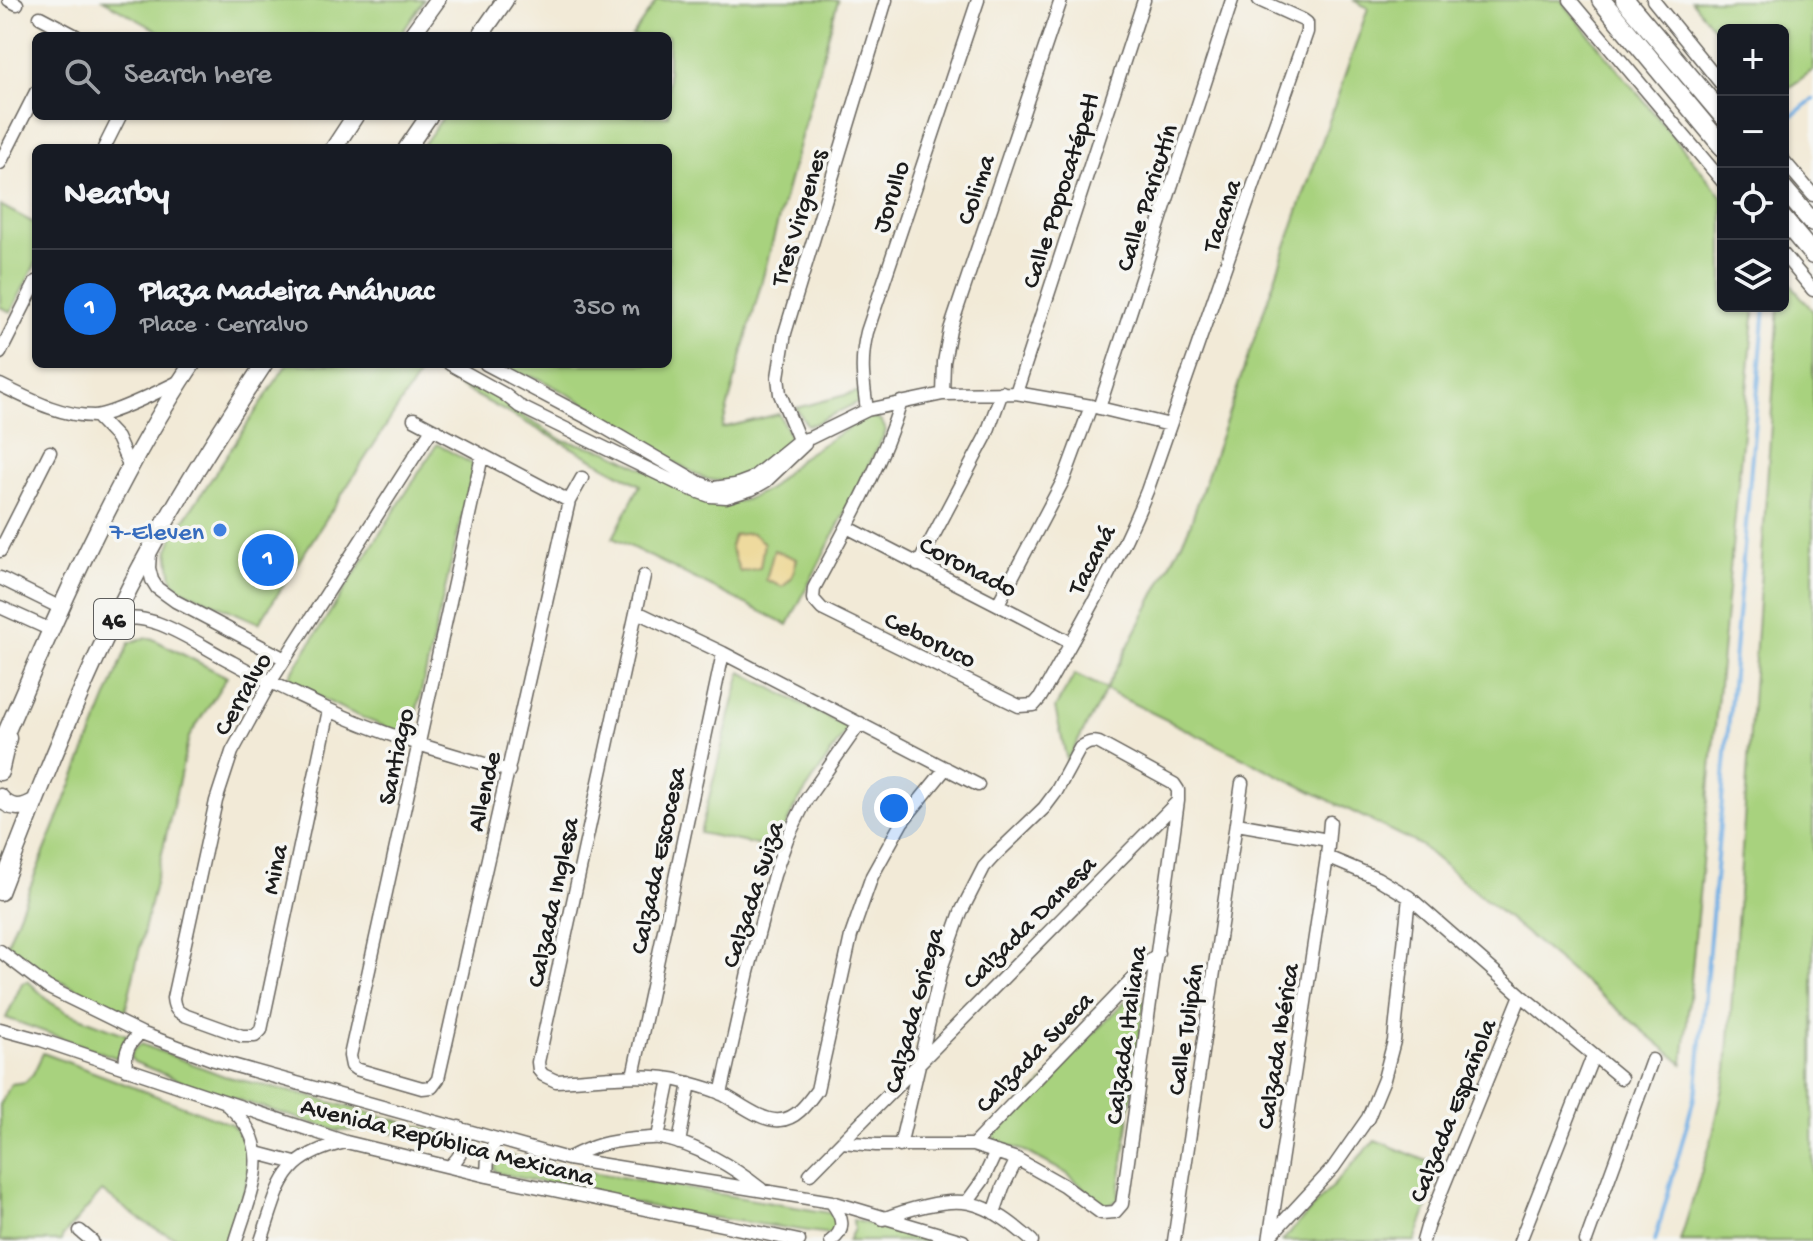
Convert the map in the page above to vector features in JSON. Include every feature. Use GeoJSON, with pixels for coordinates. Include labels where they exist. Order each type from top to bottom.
{"type":"FeatureCollection","features":[{"type":"Feature","properties":{"kind":"highway"},"geometry":{"type":"LineString","coordinates":[[1601,0],[1717,140]]}},
{"type":"Feature","properties":{"kind":"highway"},"geometry":{"type":"LineString","coordinates":[[1625,0],[1717,109]]}},
{"type":"Feature","properties":{"kind":"highway"},"geometry":{"type":"LineString","coordinates":[[1789,195],[1813,223]]}},
{"type":"Feature","properties":{"kind":"highway"},"geometry":{"type":"LineString","coordinates":[[1789,226],[1813,255]]}},
{"type":"Feature","properties":{"kind":"main road"},"geometry":{"type":"LineString","coordinates":[[414,32],[437,0]]}},
{"type":"Feature","properties":{"kind":"main road"},"geometry":{"type":"LineString","coordinates":[[483,32],[505,0]]}},
{"type":"Feature","properties":{"kind":"main road"},"geometry":{"type":"LineString","coordinates":[[425,32],[427,15]]}},
{"type":"Feature","properties":{"kind":"main road"},"geometry":{"type":"LineString","coordinates":[[337,144],[352,120]]}},
{"type":"Feature","properties":{"kind":"main road"},"geometry":{"type":"LineString","coordinates":[[410,144],[426,120]]}},
{"type":"Feature","properties":{"kind":"main road","name":"46"},"geometry":{"type":"LineString","coordinates":[[0,747],[61,608],[130,467],[189,368]]}},
{"type":"Feature","properties":{"kind":"main road","name":"46"},"geometry":{"type":"LineString","coordinates":[[0,892],[35,801],[111,626],[150,550],[213,441],[261,368]]}},
{"type":"Feature","properties":{"kind":"main road"},"geometry":{"type":"LineString","coordinates":[[0,772],[13,717]]}},
{"type":"Feature","properties":{"kind":"main road"},"geometry":{"type":"LineString","coordinates":[[0,797],[5,803],[20,808],[35,801]]}},
{"type":"Feature","properties":{"kind":"street","name":"Tres Virgenes"},"geometry":{"type":"LineString","coordinates":[[803,442],[780,394],[778,377],[785,333],[886,0]]}},
{"type":"Feature","properties":{"kind":"street","name":"Jorullo"},"geometry":{"type":"LineString","coordinates":[[867,410],[862,353],[867,332],[978,0]]}},
{"type":"Feature","properties":{"kind":"street","name":"Colima"},"geometry":{"type":"LineString","coordinates":[[943,394],[944,362],[950,330],[1061,0]]}},
{"type":"Feature","properties":{"kind":"street","name":"Calle Popocatépetl"},"geometry":{"type":"LineString","coordinates":[[918,565],[1009,393],[1144,0]]}},
{"type":"Feature","properties":{"kind":"street","name":"Calle Paricutín"},"geometry":{"type":"LineString","coordinates":[[998,604],[1064,479],[1095,407],[1232,0]]}},
{"type":"Feature","properties":{"kind":"street","name":"Tacana"},"geometry":{"type":"LineString","coordinates":[[1170,425],[1307,32],[1307,23],[1303,20],[1259,0]]}},
{"type":"Feature","properties":{"kind":"street"},"geometry":{"type":"LineString","coordinates":[[1570,0],[1717,175]]}},
{"type":"Feature","properties":{"kind":"street"},"geometry":{"type":"LineString","coordinates":[[1653,0],[1717,79]]}},
{"type":"Feature","properties":{"kind":"street"},"geometry":{"type":"LineString","coordinates":[[40,17],[66,32]]}},
{"type":"Feature","properties":{"kind":"street"},"geometry":{"type":"LineString","coordinates":[[0,163],[32,100]]}},
{"type":"Feature","properties":{"kind":"street"},"geometry":{"type":"LineString","coordinates":[[106,144],[118,120]]}},
{"type":"Feature","properties":{"kind":"street"},"geometry":{"type":"LineString","coordinates":[[1789,167],[1813,195]]}},
{"type":"Feature","properties":{"kind":"street"},"geometry":{"type":"LineString","coordinates":[[1789,261],[1813,290]]}},
{"type":"Feature","properties":{"kind":"street"},"geometry":{"type":"LineString","coordinates":[[0,353],[32,290]]}},
{"type":"Feature","properties":{"kind":"street"},"geometry":{"type":"LineString","coordinates":[[0,318],[15,324]]}},
{"type":"Feature","properties":{"kind":"street"},"geometry":{"type":"LineString","coordinates":[[457,368],[519,406],[685,487],[710,496],[726,497],[766,481],[803,442]]}},
{"type":"Feature","properties":{"kind":"street"},"geometry":{"type":"LineString","coordinates":[[494,368],[714,488],[751,479],[803,442],[867,410],[943,394],[1009,393],[1095,407],[1170,425]]}},
{"type":"Feature","properties":{"kind":"street"},"geometry":{"type":"LineString","coordinates":[[504,394],[513,378]]}},
{"type":"Feature","properties":{"kind":"street"},"geometry":{"type":"LineString","coordinates":[[0,385],[58,410],[96,416],[181,381]]}},
{"type":"Feature","properties":{"kind":"street"},"geometry":{"type":"LineString","coordinates":[[847,527],[885,446],[901,402]]}},
{"type":"Feature","properties":{"kind":"street"},"geometry":{"type":"LineString","coordinates":[[96,416],[117,438],[130,467]]}},
{"type":"Feature","properties":{"kind":"street"},"geometry":{"type":"LineString","coordinates":[[414,419],[569,501]]}},
{"type":"Feature","properties":{"kind":"street","name":"Tacaná"},"geometry":{"type":"LineString","coordinates":[[1034,705],[1071,643],[1136,520],[1170,425]]}},
{"type":"Feature","properties":{"kind":"street","name":"Cerralvo"},"geometry":{"type":"LineString","coordinates":[[255,1036],[242,1036],[178,1012],[174,1005],[216,801],[232,752],[271,681],[432,429]]}},
{"type":"Feature","properties":{"kind":"street"},"geometry":{"type":"LineString","coordinates":[[598,444],[604,429]]}},
{"type":"Feature","properties":{"kind":"street"},"geometry":{"type":"LineString","coordinates":[[0,551],[50,452]]}},
{"type":"Feature","properties":{"kind":"street","name":"Santiago"},"geometry":{"type":"LineString","coordinates":[[432,1087],[422,1088],[361,1071],[352,1066],[350,1056],[482,456]]}},
{"type":"Feature","properties":{"kind":"street","name":"Allende"},"geometry":{"type":"LineString","coordinates":[[432,1087],[438,1079],[569,501],[582,478]]}},
{"type":"Feature","properties":{"kind":"street","name":"Coronado"},"geometry":{"type":"LineString","coordinates":[[847,527],[1071,643]]}},
{"type":"Feature","properties":{"kind":"street","name":"Ceboruco"},"geometry":{"type":"LineString","coordinates":[[847,527],[814,588],[813,599],[822,609],[1019,706],[1034,705]]}},
{"type":"Feature","properties":{"kind":"street"},"geometry":{"type":"LineString","coordinates":[[150,550],[149,568],[157,588],[175,601],[285,659]]}},
{"type":"Feature","properties":{"kind":"street","name":"Calzada Inglesa"},"geometry":{"type":"LineString","coordinates":[[644,576],[538,1062],[543,1075],[556,1081],[633,1076],[670,1079],[721,1094],[767,1119],[788,1119],[817,1090],[851,936],[872,876],[902,822],[946,768]]}},
{"type":"Feature","properties":{"kind":"street"},"geometry":{"type":"LineString","coordinates":[[0,578],[61,608]]}},
{"type":"Feature","properties":{"kind":"street"},"geometry":{"type":"LineString","coordinates":[[162,625],[175,601]]}},
{"type":"Feature","properties":{"kind":"street"},"geometry":{"type":"LineString","coordinates":[[0,607],[51,630]]}},
{"type":"Feature","properties":{"kind":"street"},"geometry":{"type":"LineString","coordinates":[[637,612],[978,785]]}},
{"type":"Feature","properties":{"kind":"street"},"geometry":{"type":"LineString","coordinates":[[111,626],[129,618],[162,625],[329,710],[419,745],[509,771]]}},
{"type":"Feature","properties":{"kind":"street"},"geometry":{"type":"LineString","coordinates":[[214,652],[227,629]]}},
{"type":"Feature","properties":{"kind":"street","name":"Calzada Escocesa"},"geometry":{"type":"LineString","coordinates":[[633,1076],[723,653]]}},
{"type":"Feature","properties":{"kind":"street","name":"Mina"},"geometry":{"type":"LineString","coordinates":[[255,1036],[264,1022],[329,710]]}},
{"type":"Feature","properties":{"kind":"street","name":"Calzada Suiza"},"geometry":{"type":"LineString","coordinates":[[721,1094],[748,972],[787,839],[806,800],[860,723]]}},
{"type":"Feature","properties":{"kind":"street","name":"Calzada Griega"},"geometry":{"type":"LineString","coordinates":[[900,1146],[942,966],[961,912],[984,867],[1044,808],[1080,748],[1093,741],[1174,784],[1178,790],[1178,801]]}},
{"type":"Feature","properties":{"kind":"street","name":"Calle Tulipán"},"geometry":{"type":"LineString","coordinates":[[1174,1241],[1242,783]]}},
{"type":"Feature","properties":{"kind":"street","name":"Calzada Italiana"},"geometry":{"type":"LineString","coordinates":[[1017,1159],[1063,1185],[1101,1213],[1110,1213],[1122,1204],[1178,801]]}},
{"type":"Feature","properties":{"kind":"street","name":"Calzada Danesa"},"geometry":{"type":"LineString","coordinates":[[810,1174],[1178,801]]}},
{"type":"Feature","properties":{"kind":"street","name":"Calzada Ibérica"},"geometry":{"type":"LineString","coordinates":[[1269,1238],[1330,822]]}},
{"type":"Feature","properties":{"kind":"street"},"geometry":{"type":"LineString","coordinates":[[1237,824],[1328,840]]}},
{"type":"Feature","properties":{"kind":"street"},"geometry":{"type":"LineString","coordinates":[[1327,857],[1377,878],[1409,897],[1621,1078]]}},
{"type":"Feature","properties":{"kind":"street"},"geometry":{"type":"LineString","coordinates":[[1269,1238],[1333,1168],[1368,1118],[1384,1079],[1394,1041],[1409,897]]}},
{"type":"Feature","properties":{"kind":"street","name":"Avenida República Mexicana"},"geometry":{"type":"LineString","coordinates":[[0,951],[47,987],[141,1033],[211,1059],[568,1159],[832,1202],[963,1241]]}},
{"type":"Feature","properties":{"kind":"street","name":"Calzada Sueca"},"geometry":{"type":"LineString","coordinates":[[973,1145],[1158,953]]}},
{"type":"Feature","properties":{"kind":"street","name":"Calzada Española"},"geometry":{"type":"LineString","coordinates":[[1423,1241],[1521,995]]}},
{"type":"Feature","properties":{"kind":"street","name":"Avenida República Mexicana"},"geometry":{"type":"LineString","coordinates":[[0,1029],[346,1142],[487,1176],[799,1241]]}},
{"type":"Feature","properties":{"kind":"street"},"geometry":{"type":"LineString","coordinates":[[126,1069],[129,1045],[141,1033]]}},
{"type":"Feature","properties":{"kind":"street"},"geometry":{"type":"LineString","coordinates":[[1520,1241],[1593,1056]]}},
{"type":"Feature","properties":{"kind":"street"},"geometry":{"type":"LineString","coordinates":[[1586,1241],[1652,1060]]}},
{"type":"Feature","properties":{"kind":"street"},"geometry":{"type":"LineString","coordinates":[[658,1137],[670,1079]]}},
{"type":"Feature","properties":{"kind":"street"},"geometry":{"type":"LineString","coordinates":[[679,1143],[690,1083]]}},
{"type":"Feature","properties":{"kind":"street"},"geometry":{"type":"LineString","coordinates":[[222,1102],[244,1122],[254,1139],[257,1153],[257,1170],[236,1241]]}},
{"type":"Feature","properties":{"kind":"street"},"geometry":{"type":"LineString","coordinates":[[450,1166],[462,1153],[463,1135],[459,1127]]}},
{"type":"Feature","properties":{"kind":"street","name":"Avenida República Mexicana"},"geometry":{"type":"LineString","coordinates":[[568,1159],[592,1146],[658,1137],[679,1143],[727,1166],[764,1190]]}},
{"type":"Feature","properties":{"kind":"street"},"geometry":{"type":"LineString","coordinates":[[487,1176],[488,1156],[497,1139]]}},
{"type":"Feature","properties":{"kind":"street"},"geometry":{"type":"LineString","coordinates":[[261,1241],[283,1180],[295,1163],[318,1150],[346,1142]]}},
{"type":"Feature","properties":{"kind":"street"},"geometry":{"type":"LineString","coordinates":[[842,1142],[900,1146],[973,1145],[1017,1159],[994,1213]]}},
{"type":"Feature","properties":{"kind":"street"},"geometry":{"type":"LineString","coordinates":[[967,1202],[983,1180],[996,1152]]}},
{"type":"Feature","properties":{"kind":"street"},"geometry":{"type":"LineString","coordinates":[[257,1153],[295,1163]]}},
{"type":"Feature","properties":{"kind":"street"},"geometry":{"type":"LineString","coordinates":[[252,1188],[278,1193]]}},
{"type":"Feature","properties":{"kind":"street"},"geometry":{"type":"LineString","coordinates":[[831,1241],[837,1237],[841,1226],[841,1214],[832,1202]]}},
{"type":"Feature","properties":{"kind":"street"},"geometry":{"type":"LineString","coordinates":[[883,1219],[931,1204],[967,1202],[994,1213],[1032,1241]]}},
{"type":"Feature","properties":{"kind":"street"},"geometry":{"type":"LineString","coordinates":[[80,1231],[92,1241]]}},
{"type":"Feature","properties":{"kind":"green space"},"geometry":{"type":"Polygon","coordinates":[[[103,0],[424,0],[403,32],[160,32],[103,0]]]}},
{"type":"Feature","properties":{"kind":"green space"},"geometry":{"type":"Polygon","coordinates":[[[657,0],[838,0],[722,428],[779,414],[790,436],[750,474],[729,481],[703,478],[625,434],[592,407],[538,378],[511,373],[502,368],[672,368],[672,144],[424,144],[441,120],[672,120],[672,32],[635,32],[657,0]]]}},
{"type":"Feature","properties":{"kind":"green space"},"geometry":{"type":"Polygon","coordinates":[[[1353,0],[1561,0],[1717,190],[1717,312],[1754,312],[1683,1064],[1420,845],[1106,690],[1067,761],[1055,708],[1075,674],[1106,689],[1189,528],[1368,8],[1353,0]]]}},
{"type":"Feature","properties":{"kind":"green space"},"geometry":{"type":"Polygon","coordinates":[[[1691,0],[1813,0],[1813,70],[1789,88],[1789,24],[1717,24],[1717,32],[1691,0]]]}},
{"type":"Feature","properties":{"kind":"green space"},"geometry":{"type":"Polygon","coordinates":[[[0,205],[32,222],[32,271],[11,312],[0,307],[0,205]]]}},
{"type":"Feature","properties":{"kind":"green space"},"geometry":{"type":"Polygon","coordinates":[[[1789,282],[1813,311],[1813,1241],[1680,1241],[1712,1138],[1727,1070],[1779,312],[1789,312],[1789,282]]]}},
{"type":"Feature","properties":{"kind":"green space"},"geometry":{"type":"Polygon","coordinates":[[[284,368],[423,368],[259,623],[182,590],[172,580],[168,550],[173,537],[284,368]]]}},
{"type":"Feature","properties":{"kind":"green space"},"geometry":{"type":"Polygon","coordinates":[[[426,368],[452,368],[508,400],[523,416],[563,440],[608,451],[707,501],[724,504],[745,500],[769,489],[801,458],[867,416],[880,420],[886,431],[788,625],[613,538],[640,485],[426,368]]]}},
{"type":"Feature","properties":{"kind":"green space"},"geometry":{"type":"Polygon","coordinates":[[[861,391],[858,402],[814,424],[807,425],[796,408],[861,391]]]}},
{"type":"Feature","properties":{"kind":"green space"},"geometry":{"type":"Polygon","coordinates":[[[437,444],[474,465],[411,735],[363,718],[287,680],[437,444]]]}},
{"type":"Feature","properties":{"kind":"green space"},"geometry":{"type":"Polygon","coordinates":[[[151,638],[227,677],[189,737],[125,1012],[46,974],[7,944],[129,643],[151,638]]]}},
{"type":"Feature","properties":{"kind":"green space"},"geometry":{"type":"Polygon","coordinates":[[[741,672],[848,728],[794,808],[776,849],[700,833],[741,672]]]}},
{"type":"Feature","properties":{"kind":"green space"},"geometry":{"type":"Polygon","coordinates":[[[28,981],[50,1002],[69,1013],[127,1035],[117,1058],[6,1018],[22,983],[28,981]]]}},
{"type":"Feature","properties":{"kind":"green space"},"geometry":{"type":"Polygon","coordinates":[[[1138,996],[1144,1002],[1118,1200],[1103,1204],[1066,1173],[1025,1151],[994,1142],[994,1131],[1128,999],[1138,996]]]}},
{"type":"Feature","properties":{"kind":"green space"},"geometry":{"type":"Polygon","coordinates":[[[141,1044],[224,1076],[453,1136],[457,1146],[453,1149],[382,1129],[338,1131],[188,1084],[134,1062],[131,1058],[133,1050],[141,1044]]]}},
{"type":"Feature","properties":{"kind":"green space"},"geometry":{"type":"Polygon","coordinates":[[[43,1053],[231,1124],[243,1140],[249,1164],[245,1191],[226,1241],[193,1241],[169,1235],[102,1191],[61,1241],[0,1241],[0,1105],[11,1084],[25,1082],[33,1074],[43,1053]]]}},
{"type":"Feature","properties":{"kind":"green space"},"geometry":{"type":"Polygon","coordinates":[[[1375,1140],[1442,1167],[1415,1241],[1282,1241],[1375,1140]]]}},
{"type":"Feature","properties":{"kind":"green space"},"geometry":{"type":"Polygon","coordinates":[[[500,1156],[835,1214],[840,1219],[834,1233],[830,1234],[680,1213],[498,1173],[494,1169],[496,1161],[500,1156]]]}},
{"type":"Feature","properties":{"kind":"green space"},"geometry":{"type":"Polygon","coordinates":[[[853,1220],[936,1241],[848,1241],[854,1229],[853,1220]]]}},
{"type":"Feature","properties":{"kind":"sand"},"geometry":{"type":"Polygon","coordinates":[[[752,533],[764,543],[760,568],[740,572],[730,546],[734,535],[752,533]]]}},
{"type":"Feature","properties":{"kind":"sand"},"geometry":{"type":"Polygon","coordinates":[[[774,550],[797,559],[792,577],[783,587],[766,580],[774,550]]]}},
{"type":"Feature","properties":{"kind":"waterway"},"geometry":{"type":"LineString","coordinates":[[1789,118],[1813,99]]}},
{"type":"Feature","properties":{"kind":"waterway"},"geometry":{"type":"LineString","coordinates":[[1655,1241],[1697,1087],[1764,312]]}},
{"type":"Feature","properties":{"kind":"place","name":"7-Eleven"},"geometry":{"type":"Point","coordinates":[220,530]}},
{"type":"Feature","properties":{"kind":"place","name":"Plaza Madeira Anáhuac"},"geometry":{"type":"Point","coordinates":[268,560]}}]}
